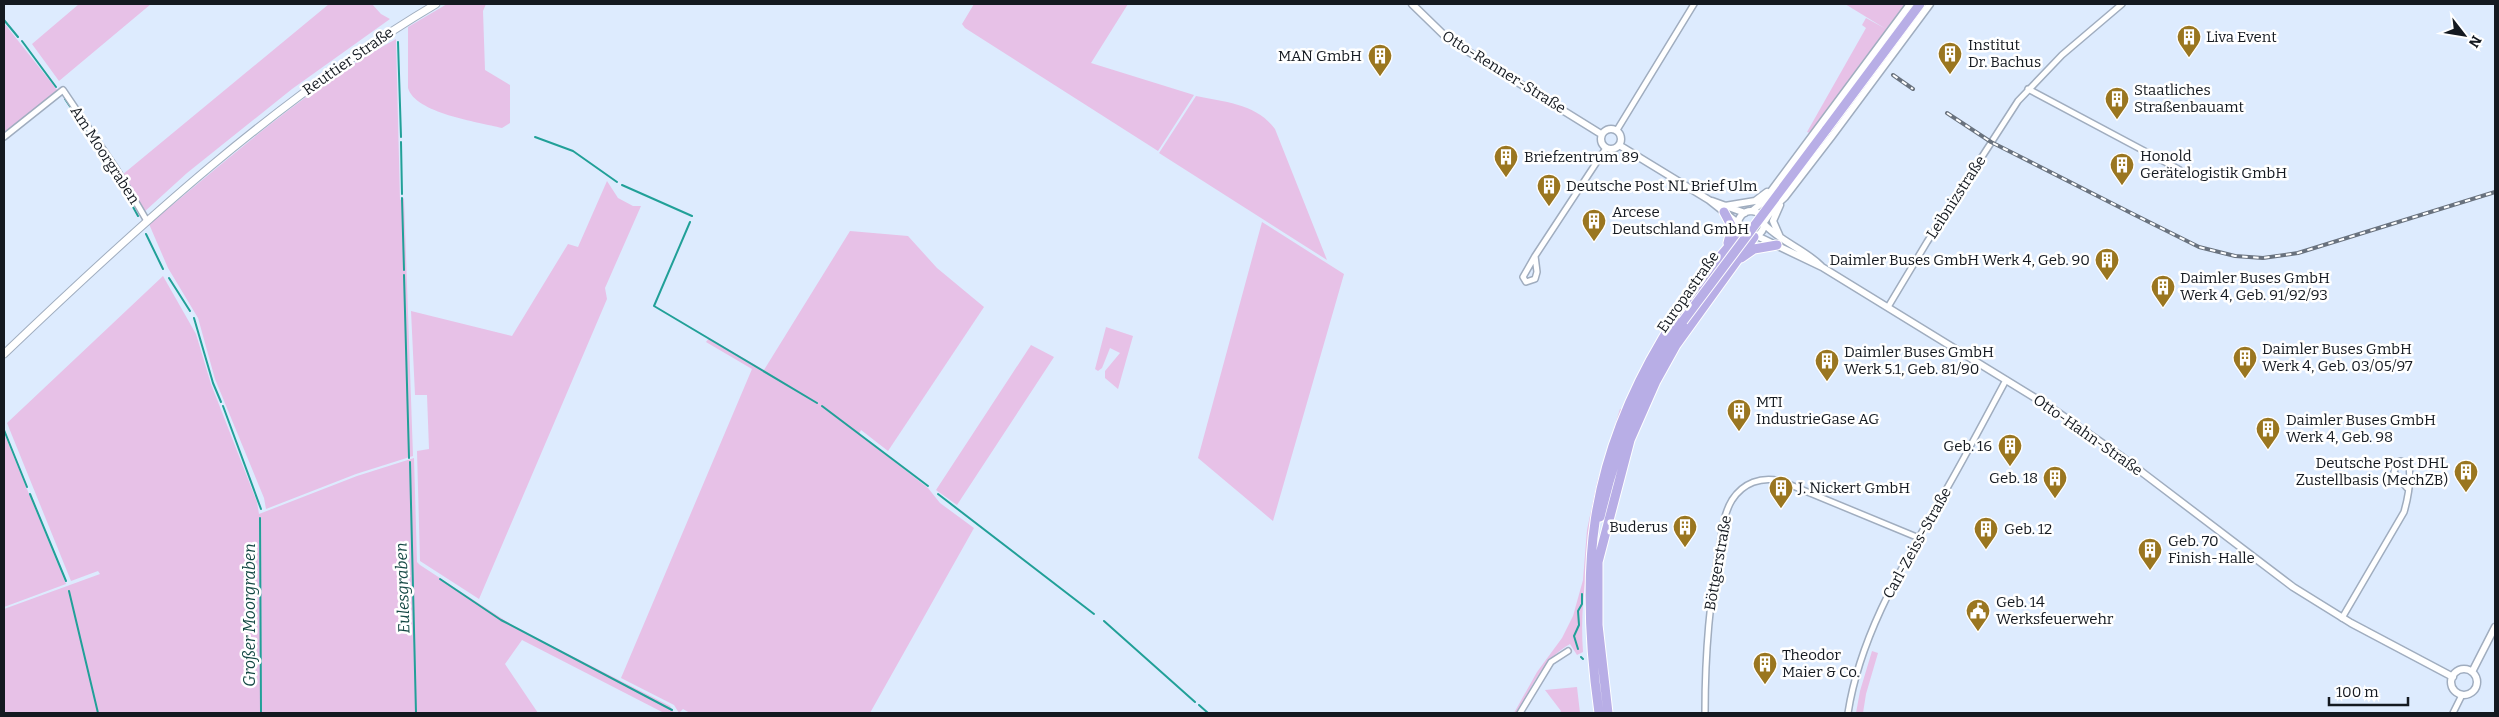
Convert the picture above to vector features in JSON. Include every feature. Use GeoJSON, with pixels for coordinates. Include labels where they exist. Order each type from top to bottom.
{"type":"FeatureCollection","features":[{"type":"Feature","properties":{"kind":"highway","name":"Europastraße"},"geometry":{"type":"LineString","coordinates":[[1595,561],[1603,503],[1614,464],[1636,407],[1665,349],[1682,321],[1919,4]]}},
{"type":"Feature","properties":{"kind":"highway"},"geometry":{"type":"LineString","coordinates":[[1720,256],[1731,233],[1731,222],[1724,209]]}},
{"type":"Feature","properties":{"kind":"highway"},"geometry":{"type":"LineString","coordinates":[[1608,713],[1598,625],[1592,532],[1598,498],[1618,428],[1629,402],[1664,338],[1739,226]]}},
{"type":"Feature","properties":{"kind":"highway"},"geometry":{"type":"LineString","coordinates":[[1599,713],[1591,644],[1595,561],[1619,477],[1641,411],[1676,345],[1734,263],[1755,237]]}},
{"type":"Feature","properties":{"kind":"highway"},"geometry":{"type":"LineString","coordinates":[[1734,263],[1754,249],[1779,242]]}},
{"type":"Feature","properties":{"kind":"main road","name":"Reuttier Straße"},"geometry":{"type":"LineString","coordinates":[[4,354],[147,221],[263,123],[380,37],[436,4]]}},
{"type":"Feature","properties":{"kind":"street","name":"Otto-Renner-Straße"},"geometry":{"type":"LineString","coordinates":[[1412,4],[1448,39],[1602,134]]}},
{"type":"Feature","properties":{"kind":"street"},"geometry":{"type":"LineString","coordinates":[[1617,130],[1694,4]]}},
{"type":"Feature","properties":{"kind":"street"},"geometry":{"type":"LineString","coordinates":[[1739,226],[1748,212],[1772,188],[1910,4]]}},
{"type":"Feature","properties":{"kind":"street"},"geometry":{"type":"LineString","coordinates":[[1779,242],[1774,216],[1785,198],[1930,4]]}},
{"type":"Feature","properties":{"kind":"street","name":"Leibnizstraße"},"geometry":{"type":"LineString","coordinates":[[1888,307],[1999,128],[2028,89],[2062,55],[2122,4]]}},
{"type":"Feature","properties":{"kind":"street"},"geometry":{"type":"LineString","coordinates":[[2028,89],[2180,170]]}},
{"type":"Feature","properties":{"kind":"street","name":"Am Moorgraben"},"geometry":{"type":"LineString","coordinates":[[4,136],[63,90],[117,170],[147,221]]}},
{"type":"Feature","properties":{"kind":"street"},"geometry":{"type":"LineString","coordinates":[[1609,128],[1617,130],[1621,138],[1619,145],[1613,149],[1606,148],[1601,142],[1602,134],[1609,128]]}},
{"type":"Feature","properties":{"kind":"street"},"geometry":{"type":"LineString","coordinates":[[1619,145],[1724,209],[1747,237],[1755,237],[1762,232],[1764,223],[1774,207],[1785,198]]}},
{"type":"Feature","properties":{"kind":"street"},"geometry":{"type":"LineString","coordinates":[[1535,256],[1537,276],[1534,281],[1526,282],[1523,277],[1535,256],[1606,148]]}},
{"type":"Feature","properties":{"kind":"street"},"geometry":{"type":"LineString","coordinates":[[1724,209],[1754,201],[1772,188]]}},
{"type":"Feature","properties":{"kind":"street"},"geometry":{"type":"LineString","coordinates":[[1724,209],[1760,214],[1764,223]]}},
{"type":"Feature","properties":{"kind":"street","name":"Otto-Hahn-Straße"},"geometry":{"type":"LineString","coordinates":[[1764,223],[1779,242],[1808,262],[1822,267],[1888,307],[2006,380],[2100,442],[2261,564],[2342,618],[2453,677]]}},
{"type":"Feature","properties":{"kind":"street","name":"Otto-Hahn-Straße"},"geometry":{"type":"LineString","coordinates":[[1755,237],[1779,242]]}},
{"type":"Feature","properties":{"kind":"street","name":"Carl-Zeiss-Straße"},"geometry":{"type":"LineString","coordinates":[[1848,713],[1852,692],[1868,642],[1886,599],[2006,380]]}},
{"type":"Feature","properties":{"kind":"street"},"geometry":{"type":"LineString","coordinates":[[2342,618],[2400,520],[2406,504],[2408,488],[2409,466],[2402,461],[2397,462],[2394,472],[2408,488]]}},
{"type":"Feature","properties":{"kind":"street","name":"Böttgerstraße"},"geometry":{"type":"LineString","coordinates":[[1705,713],[1705,657],[1711,591],[1728,508],[1743,487],[1766,479],[1781,481],[1919,538]]}},
{"type":"Feature","properties":{"kind":"street"},"geometry":{"type":"LineString","coordinates":[[2472,672],[2495,628]]}},
{"type":"Feature","properties":{"kind":"street"},"geometry":{"type":"LineString","coordinates":[[1520,713],[1551,662],[1568,650]]}},
{"type":"Feature","properties":{"kind":"street"},"geometry":{"type":"LineString","coordinates":[[2453,713],[2462,695],[2472,692],[2476,685],[2476,678],[2472,672],[2461,670],[2453,677],[2454,689],[2462,695]]}},
{"type":"Feature","properties":{"kind":"shaded area"},"geometry":{"type":"Polygon","coordinates":[[[79,4],[151,4],[59,81],[32,44],[79,4]]]}},
{"type":"Feature","properties":{"kind":"shaded area"},"geometry":{"type":"Polygon","coordinates":[[[329,4],[372,4],[381,14],[390,19],[292,89],[187,173],[143,213],[122,175],[329,4]]]}},
{"type":"Feature","properties":{"kind":"shaded area"},"geometry":{"type":"Polygon","coordinates":[[[447,4],[486,4],[483,11],[485,70],[510,85],[510,123],[502,128],[434,110],[413,97],[408,88],[408,27],[447,4]]]}},
{"type":"Feature","properties":{"kind":"shaded area"},"geometry":{"type":"Polygon","coordinates":[[[974,4],[1128,4],[1091,63],[1194,95],[1158,151],[965,28],[962,24],[974,4]]]}},
{"type":"Feature","properties":{"kind":"shaded area"},"geometry":{"type":"Polygon","coordinates":[[[1845,4],[1905,4],[1889,30],[1810,133],[1807,132],[1866,28],[1862,25],[1866,18],[1886,29],[1845,4]]]}},
{"type":"Feature","properties":{"kind":"shaded area"},"geometry":{"type":"Polygon","coordinates":[[[4,23],[58,91],[4,133],[4,23]]]}},
{"type":"Feature","properties":{"kind":"shaded area"},"geometry":{"type":"Polygon","coordinates":[[[396,39],[400,200],[404,198],[413,456],[356,474],[266,509],[264,498],[215,379],[198,318],[168,268],[149,224],[299,102],[363,58],[396,39]]]}},
{"type":"Feature","properties":{"kind":"shaded area"},"geometry":{"type":"Polygon","coordinates":[[[1196,96],[1229,102],[1250,109],[1268,121],[1275,129],[1327,260],[1159,153],[1196,96]]]}},
{"type":"Feature","properties":{"kind":"shaded area"},"geometry":{"type":"Polygon","coordinates":[[[607,181],[618,198],[633,206],[641,206],[605,288],[607,299],[479,599],[420,561],[417,451],[429,449],[427,395],[415,395],[411,311],[512,336],[568,244],[578,247],[607,181]]]}},
{"type":"Feature","properties":{"kind":"shaded area"},"geometry":{"type":"Polygon","coordinates":[[[1262,222],[1344,274],[1273,521],[1198,458],[1262,222]]]}},
{"type":"Feature","properties":{"kind":"shaded area"},"geometry":{"type":"Polygon","coordinates":[[[850,231],[908,236],[937,268],[984,307],[888,451],[861,430],[859,434],[928,488],[940,503],[974,528],[870,713],[690,713],[683,709],[679,713],[674,705],[621,678],[752,369],[706,342],[709,338],[764,370],[850,231]]]}},
{"type":"Feature","properties":{"kind":"shaded area"},"geometry":{"type":"Polygon","coordinates":[[[163,276],[196,334],[211,384],[257,502],[259,514],[357,476],[414,458],[417,562],[420,565],[515,627],[670,706],[674,713],[664,713],[522,640],[505,664],[538,713],[4,713],[4,609],[100,574],[98,571],[71,581],[7,423],[163,276]]]}},
{"type":"Feature","properties":{"kind":"shaded area"},"geometry":{"type":"Polygon","coordinates":[[[1106,327],[1133,336],[1118,389],[1105,378],[1105,371],[1120,353],[1110,348],[1102,368],[1098,371],[1095,369],[1106,327]]]}},
{"type":"Feature","properties":{"kind":"shaded area"},"geometry":{"type":"Polygon","coordinates":[[[1031,345],[1054,357],[957,505],[936,490],[1031,345]]]}},
{"type":"Feature","properties":{"kind":"shaded area"},"geometry":{"type":"Polygon","coordinates":[[[1620,409],[1623,410],[1600,500],[1588,561],[1582,622],[1583,652],[1577,655],[1570,644],[1552,657],[1539,674],[1517,713],[1514,713],[1537,672],[1562,638],[1573,616],[1583,580],[1587,530],[1597,482],[1620,409]]]}},
{"type":"Feature","properties":{"kind":"shaded area"},"geometry":{"type":"Polygon","coordinates":[[[4,433],[66,584],[4,607],[4,433]]]}},
{"type":"Feature","properties":{"kind":"shaded area"},"geometry":{"type":"Polygon","coordinates":[[[1872,651],[1878,653],[1866,694],[1863,713],[1856,713],[1860,691],[1872,651]]]}},
{"type":"Feature","properties":{"kind":"shaded area"},"geometry":{"type":"Polygon","coordinates":[[[1577,687],[1580,713],[1560,713],[1561,711],[1545,690],[1577,687]]]}},
{"type":"Feature","properties":{"kind":"waterway","name":"Großer Moorgraben"},"geometry":{"type":"LineString","coordinates":[[4,20],[18,37]]}},
{"type":"Feature","properties":{"kind":"waterway","name":"Großer Moorgraben"},"geometry":{"type":"LineString","coordinates":[[22,41],[56,87]]}},
{"type":"Feature","properties":{"kind":"waterway","name":"Eulesgraben"},"geometry":{"type":"LineString","coordinates":[[398,42],[401,137]]}},
{"type":"Feature","properties":{"kind":"waterway","name":"Großer Moorgraben"},"geometry":{"type":"LineString","coordinates":[[65,99],[112,169]]}},
{"type":"Feature","properties":{"kind":"waterway"},"geometry":{"type":"LineString","coordinates":[[535,137],[573,151],[617,182]]}},
{"type":"Feature","properties":{"kind":"waterway","name":"Eulesgraben"},"geometry":{"type":"LineString","coordinates":[[401,142],[402,194]]}},
{"type":"Feature","properties":{"kind":"waterway","name":"Großer Moorgraben"},"geometry":{"type":"LineString","coordinates":[[115,174],[138,216]]}},
{"type":"Feature","properties":{"kind":"waterway"},"geometry":{"type":"LineString","coordinates":[[622,185],[692,216]]}},
{"type":"Feature","properties":{"kind":"waterway","name":"Eulesgraben"},"geometry":{"type":"LineString","coordinates":[[402,198],[404,270]]}},
{"type":"Feature","properties":{"kind":"waterway"},"geometry":{"type":"LineString","coordinates":[[690,222],[654,306],[817,403]]}},
{"type":"Feature","properties":{"kind":"waterway","name":"Großer Moorgraben"},"geometry":{"type":"LineString","coordinates":[[146,234],[163,269]]}},
{"type":"Feature","properties":{"kind":"waterway","name":"Eulesgraben"},"geometry":{"type":"LineString","coordinates":[[404,275],[409,458]]}},
{"type":"Feature","properties":{"kind":"waterway","name":"Großer Moorgraben"},"geometry":{"type":"LineString","coordinates":[[169,278],[190,311]]}},
{"type":"Feature","properties":{"kind":"waterway","name":"Großer Moorgraben"},"geometry":{"type":"LineString","coordinates":[[194,318],[213,383],[221,402]]}},
{"type":"Feature","properties":{"kind":"waterway","name":"Großer Moorgraben"},"geometry":{"type":"LineString","coordinates":[[223,406],[261,509]]}},
{"type":"Feature","properties":{"kind":"waterway"},"geometry":{"type":"LineString","coordinates":[[822,406],[928,486]]}},
{"type":"Feature","properties":{"kind":"waterway"},"geometry":{"type":"LineString","coordinates":[[4,430],[27,487]]}},
{"type":"Feature","properties":{"kind":"waterway","name":"Eulesgraben"},"geometry":{"type":"LineString","coordinates":[[410,462],[416,713]]}},
{"type":"Feature","properties":{"kind":"waterway"},"geometry":{"type":"LineString","coordinates":[[30,494],[66,581]]}},
{"type":"Feature","properties":{"kind":"waterway"},"geometry":{"type":"LineString","coordinates":[[938,494],[1094,614]]}},
{"type":"Feature","properties":{"kind":"waterway","name":"Großer Moorgraben"},"geometry":{"type":"LineString","coordinates":[[260,518],[261,713]]}},
{"type":"Feature","properties":{"kind":"waterway"},"geometry":{"type":"LineString","coordinates":[[440,579],[501,620],[672,710]]}},
{"type":"Feature","properties":{"kind":"waterway"},"geometry":{"type":"LineString","coordinates":[[69,591],[98,713]]}},
{"type":"Feature","properties":{"kind":"waterway"},"geometry":{"type":"LineString","coordinates":[[1578,649],[1574,636],[1579,625],[1578,611],[1582,604],[1582,594]]}},
{"type":"Feature","properties":{"kind":"waterway"},"geometry":{"type":"LineString","coordinates":[[1104,621],[1195,702]]}},
{"type":"Feature","properties":{"kind":"waterway"},"geometry":{"type":"LineString","coordinates":[[1199,705],[1208,713]]}},
{"type":"Feature","properties":{"kind":"railway"},"geometry":{"type":"LineString","coordinates":[[1893,75],[1913,89]]}},
{"type":"Feature","properties":{"kind":"railway"},"geometry":{"type":"LineString","coordinates":[[1947,113],[1991,142],[2199,247],[2235,256],[2263,258],[2298,253],[2495,192]]}},
{"type":"Feature","properties":{"kind":"place","name":"Liva Event"},"geometry":{"type":"Point","coordinates":[2189,58]}},
{"type":"Feature","properties":{"kind":"place","name":"Institut Dr. Bachus"},"geometry":{"type":"Point","coordinates":[1950,75]}},
{"type":"Feature","properties":{"kind":"place","name":"MAN GmbH"},"geometry":{"type":"Point","coordinates":[1380,77]}},
{"type":"Feature","properties":{"kind":"place","name":"Staatliches Straßenbauamt"},"geometry":{"type":"Point","coordinates":[2117,120]}},
{"type":"Feature","properties":{"kind":"place","name":"Briefzentrum 89"},"geometry":{"type":"Point","coordinates":[1506,178]}},
{"type":"Feature","properties":{"kind":"place","name":"Honold Gerätelogistik GmbH"},"geometry":{"type":"Point","coordinates":[2122,186]}},
{"type":"Feature","properties":{"kind":"place","name":"Deutsche Post NL Brief Ulm"},"geometry":{"type":"Point","coordinates":[1549,207]}},
{"type":"Feature","properties":{"kind":"place","name":"Arcese Deutschland GmbH"},"geometry":{"type":"Point","coordinates":[1594,242]}},
{"type":"Feature","properties":{"kind":"place","name":"Daimler Buses GmbH Werk 4, Geb. 90"},"geometry":{"type":"Point","coordinates":[2107,281]}},
{"type":"Feature","properties":{"kind":"place","name":"Daimler Buses GmbH Werk 4, Geb. 91/92/93"},"geometry":{"type":"Point","coordinates":[2163,308]}},
{"type":"Feature","properties":{"kind":"place","name":"Daimler Buses GmbH Werk 4, Geb. 03/05/97"},"geometry":{"type":"Point","coordinates":[2245,379]}},
{"type":"Feature","properties":{"kind":"place","name":"Daimler Buses GmbH Werk 5.1, Geb. 81/90"},"geometry":{"type":"Point","coordinates":[1827,382]}},
{"type":"Feature","properties":{"kind":"place","name":"MTI IndustrieGase AG"},"geometry":{"type":"Point","coordinates":[1739,432]}},
{"type":"Feature","properties":{"kind":"place","name":"Daimler Buses GmbH Werk 4, Geb. 98"},"geometry":{"type":"Point","coordinates":[2268,450]}},
{"type":"Feature","properties":{"kind":"place","name":"Geb. 16"},"geometry":{"type":"Point","coordinates":[2010,467]}},
{"type":"Feature","properties":{"kind":"place","name":"Deutsche Post DHL Zustellbasis (MechZB)"},"geometry":{"type":"Point","coordinates":[2466,493]}},
{"type":"Feature","properties":{"kind":"place","name":"Geb. 18"},"geometry":{"type":"Point","coordinates":[2055,499]}},
{"type":"Feature","properties":{"kind":"place","name":"J. Nickert GmbH"},"geometry":{"type":"Point","coordinates":[1781,509]}},
{"type":"Feature","properties":{"kind":"place","name":"Buderus"},"geometry":{"type":"Point","coordinates":[1685,548]}},
{"type":"Feature","properties":{"kind":"place","name":"Geb. 12"},"geometry":{"type":"Point","coordinates":[1986,550]}},
{"type":"Feature","properties":{"kind":"place","name":"Geb. 70 Finish-Halle"},"geometry":{"type":"Point","coordinates":[2150,571]}},
{"type":"Feature","properties":{"kind":"place","name":"Geb. 14 Werksfeuerwehr"},"geometry":{"type":"Point","coordinates":[1978,632]}},
{"type":"Feature","properties":{"kind":"place","name":"Theodor Maier & Co."},"geometry":{"type":"Point","coordinates":[1765,685]}}]}
